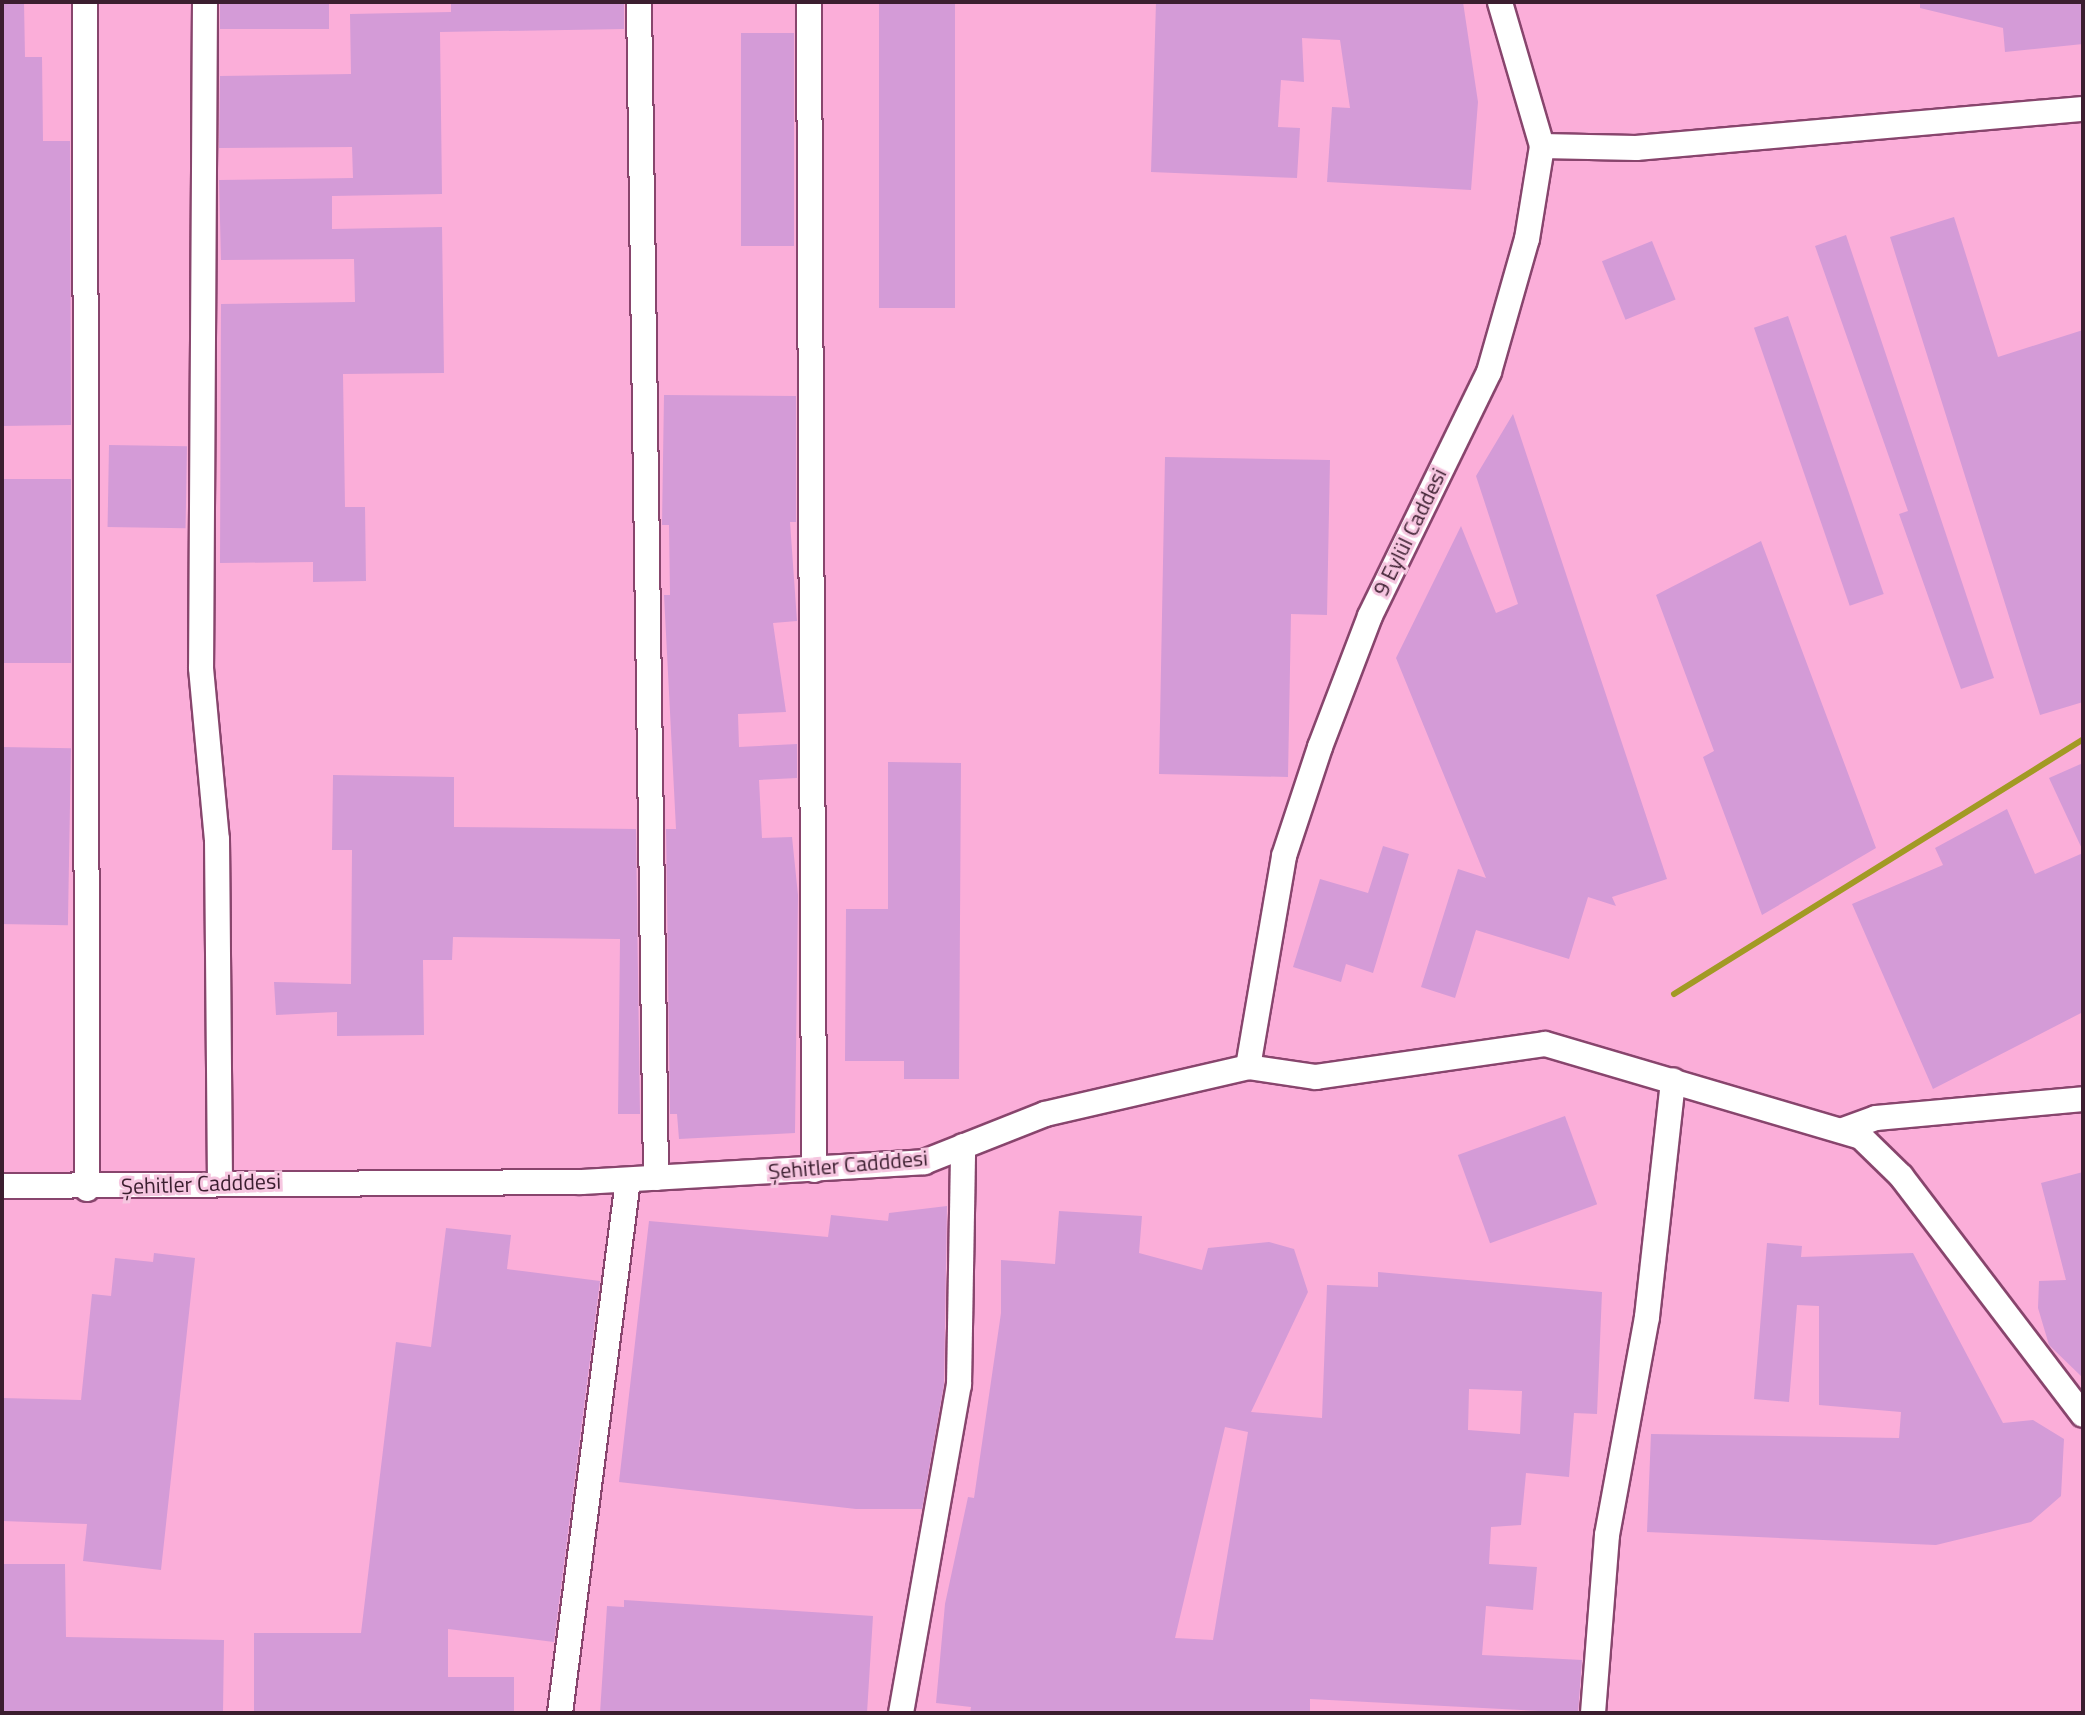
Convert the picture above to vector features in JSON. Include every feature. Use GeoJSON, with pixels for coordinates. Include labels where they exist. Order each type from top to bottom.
{"type":"FeatureCollection","features":[{"type":"Feature","properties":{"kind":"street"},"geometry":{"type":"LineString","coordinates":[[85,2],[87,1189]]}},
{"type":"Feature","properties":{"kind":"street"},"geometry":{"type":"LineString","coordinates":[[205,2],[201,668],[217,839],[220,1182]]}},
{"type":"Feature","properties":{"kind":"street"},"geometry":{"type":"LineString","coordinates":[[639,2],[656,1178]]}},
{"type":"Feature","properties":{"kind":"street"},"geometry":{"type":"LineString","coordinates":[[809,2],[814,1170]]}},
{"type":"Feature","properties":{"kind":"street","name":"9 Eylül Caddesi"},"geometry":{"type":"LineString","coordinates":[[1248,1067],[1284,856],[1370,616],[1489,372],[1527,239],[1542,146],[1500,2]]}},
{"type":"Feature","properties":{"kind":"street"},"geometry":{"type":"LineString","coordinates":[[1542,146],[1636,148],[2083,109]]}},
{"type":"Feature","properties":{"kind":"street","name":"Şehitler Cadddesi"},"geometry":{"type":"LineString","coordinates":[[6,1192],[220,1182],[628,1180],[924,1162],[1045,1114],[1248,1067],[1316,1077],[1545,1044],[1861,1137],[1901,1176],[2083,1415]]}},
{"type":"Feature","properties":{"kind":"street"},"geometry":{"type":"LineString","coordinates":[[1593,1713],[1607,1535],[1647,1317],[1673,1080]]}},
{"type":"Feature","properties":{"kind":"street"},"geometry":{"type":"LineString","coordinates":[[1843,1130],[1876,1118],[2083,1099]]}},
{"type":"Feature","properties":{"kind":"street"},"geometry":{"type":"LineString","coordinates":[[901,1713],[959,1385],[963,1146]]}},
{"type":"Feature","properties":{"kind":"street"},"geometry":{"type":"LineString","coordinates":[[560,1713],[628,1180]]}},
{"type":"Feature","properties":{"kind":"building"},"geometry":{"type":"Polygon","coordinates":[[[2,2],[24,2],[25,57],[42,57],[43,141],[70,141],[71,425],[2,426],[2,2]]]}},
{"type":"Feature","properties":{"kind":"building"},"geometry":{"type":"Polygon","coordinates":[[[220,2],[329,2],[329,29],[220,29],[220,2]]]}},
{"type":"Feature","properties":{"kind":"building"},"geometry":{"type":"Polygon","coordinates":[[[451,2],[624,2],[624,29],[440,32],[442,194],[332,196],[332,229],[442,227],[444,373],[343,374],[345,507],[365,507],[366,581],[313,582],[313,562],[220,563],[221,304],[355,302],[354,259],[221,260],[219,180],[353,178],[352,147],[219,148],[220,76],[351,74],[350,14],[451,12],[451,2]]]}},
{"type":"Feature","properties":{"kind":"building"},"geometry":{"type":"Polygon","coordinates":[[[879,2],[955,2],[955,308],[879,308],[879,2]]]}},
{"type":"Feature","properties":{"kind":"building"},"geometry":{"type":"Polygon","coordinates":[[[1156,2],[1463,2],[1478,102],[1471,190],[1327,182],[1332,107],[1350,108],[1340,40],[1302,38],[1304,82],[1281,80],[1278,127],[1300,128],[1297,178],[1151,172],[1156,2]]]}},
{"type":"Feature","properties":{"kind":"building"},"geometry":{"type":"Polygon","coordinates":[[[1920,2],[2083,2],[2083,44],[2005,52],[2003,28],[1920,8],[1920,2]]]}},
{"type":"Feature","properties":{"kind":"building"},"geometry":{"type":"Polygon","coordinates":[[[741,33],[794,33],[794,246],[741,246],[741,33]]]}},
{"type":"Feature","properties":{"kind":"building"},"geometry":{"type":"Polygon","coordinates":[[[1954,217],[1998,357],[2083,330],[2083,702],[2040,715],[1890,237],[1954,217]]]}},
{"type":"Feature","properties":{"kind":"building"},"geometry":{"type":"Polygon","coordinates":[[[1846,235],[1994,678],[1961,689],[1899,514],[1908,511],[1815,246],[1846,235]]]}},
{"type":"Feature","properties":{"kind":"building"},"geometry":{"type":"Polygon","coordinates":[[[1652,241],[1676,299],[1626,320],[1602,261],[1652,241]]]}},
{"type":"Feature","properties":{"kind":"building"},"geometry":{"type":"Polygon","coordinates":[[[1788,316],[1884,594],[1850,606],[1754,328],[1788,316]]]}},
{"type":"Feature","properties":{"kind":"building"},"geometry":{"type":"Polygon","coordinates":[[[664,395],[796,396],[796,522],[790,522],[797,621],[773,623],[786,712],[738,714],[739,747],[797,744],[797,778],[759,780],[762,838],[792,837],[798,895],[795,1133],[679,1139],[677,1114],[670,1114],[666,829],[676,829],[664,595],[670,595],[669,525],[662,525],[664,395]]]}},
{"type":"Feature","properties":{"kind":"building"},"geometry":{"type":"Polygon","coordinates":[[[1513,414],[1667,879],[1612,897],[1616,906],[1588,897],[1569,959],[1476,930],[1455,998],[1421,987],[1458,869],[1486,878],[1396,658],[1461,526],[1496,613],[1518,604],[1476,476],[1513,414]]]}},
{"type":"Feature","properties":{"kind":"building"},"geometry":{"type":"Polygon","coordinates":[[[109,445],[187,446],[186,528],[108,527],[109,445]]]}},
{"type":"Feature","properties":{"kind":"building"},"geometry":{"type":"Polygon","coordinates":[[[1165,457],[1330,460],[1327,615],[1291,614],[1288,777],[1159,774],[1165,457]]]}},
{"type":"Feature","properties":{"kind":"building"},"geometry":{"type":"Polygon","coordinates":[[[2,479],[71,479],[71,663],[2,663],[2,479]]]}},
{"type":"Feature","properties":{"kind":"building"},"geometry":{"type":"Polygon","coordinates":[[[1761,541],[1876,848],[1762,915],[1703,757],[1714,751],[1656,595],[1761,541]]]}},
{"type":"Feature","properties":{"kind":"building"},"geometry":{"type":"Polygon","coordinates":[[[2,747],[71,748],[68,925],[2,924],[2,747]]]}},
{"type":"Feature","properties":{"kind":"building"},"geometry":{"type":"Polygon","coordinates":[[[888,762],[961,763],[959,1079],[904,1079],[904,1061],[845,1061],[846,909],[888,909],[888,762]]]}},
{"type":"Feature","properties":{"kind":"building"},"geometry":{"type":"Polygon","coordinates":[[[2083,763],[2083,851],[2049,778],[2083,763]]]}},
{"type":"Feature","properties":{"kind":"building"},"geometry":{"type":"Polygon","coordinates":[[[333,775],[454,777],[454,827],[636,829],[640,1114],[618,1114],[620,939],[453,937],[452,960],[423,960],[424,1035],[337,1036],[337,1012],[276,1015],[274,982],[351,984],[352,850],[332,850],[333,775]]]}},
{"type":"Feature","properties":{"kind":"building"},"geometry":{"type":"Polygon","coordinates":[[[2007,809],[2035,874],[2083,853],[2083,1012],[1933,1089],[1852,904],[1943,865],[1935,848],[2007,809]]]}},
{"type":"Feature","properties":{"kind":"building"},"geometry":{"type":"Polygon","coordinates":[[[1383,846],[1409,854],[1373,973],[1346,964],[1341,982],[1293,967],[1320,879],[1368,893],[1383,846]]]}},
{"type":"Feature","properties":{"kind":"building"},"geometry":{"type":"Polygon","coordinates":[[[1565,1116],[1597,1204],[1490,1243],[1458,1155],[1565,1116]]]}},
{"type":"Feature","properties":{"kind":"building"},"geometry":{"type":"Polygon","coordinates":[[[2083,1172],[2083,1378],[2049,1345],[2038,1308],[2039,1281],[2066,1280],[2041,1183],[2083,1172]]]}},
{"type":"Feature","properties":{"kind":"building"},"geometry":{"type":"Polygon","coordinates":[[[947,1206],[944,1384],[922,1509],[856,1509],[619,1482],[649,1221],[828,1237],[831,1215],[888,1221],[889,1213],[947,1206]]]}},
{"type":"Feature","properties":{"kind":"building"},"geometry":{"type":"Polygon","coordinates":[[[1059,1211],[1142,1216],[1139,1253],[1202,1270],[1208,1248],[1269,1242],[1294,1249],[1308,1292],[1251,1412],[1322,1418],[1327,1285],[1378,1287],[1378,1272],[1602,1292],[1597,1414],[1574,1413],[1569,1477],[1526,1473],[1521,1525],[1491,1527],[1489,1564],[1537,1567],[1533,1610],[1486,1606],[1482,1655],[1582,1660],[1578,1713],[1310,1699],[1310,1713],[970,1713],[971,1707],[936,1703],[945,1604],[968,1497],[974,1498],[1001,1313],[1001,1260],[1055,1264],[1059,1211]],[[1469,1389],[1468,1430],[1520,1434],[1522,1391],[1469,1389]],[[1225,1427],[1175,1638],[1213,1640],[1248,1432],[1225,1427]]]}},
{"type":"Feature","properties":{"kind":"building"},"geometry":{"type":"Polygon","coordinates":[[[446,1228],[511,1235],[507,1269],[600,1281],[554,1642],[448,1629],[448,1677],[514,1677],[514,1713],[254,1713],[254,1633],[361,1633],[396,1342],[431,1347],[446,1228]]]}},
{"type":"Feature","properties":{"kind":"building"},"geometry":{"type":"Polygon","coordinates":[[[1767,1243],[1802,1246],[1801,1257],[1913,1253],[2003,1423],[2033,1420],[2064,1439],[2061,1496],[2031,1522],[1936,1545],[1647,1532],[1651,1434],[1899,1438],[1901,1412],[1819,1405],[1819,1306],[1797,1305],[1789,1402],[1754,1399],[1767,1243]]]}},
{"type":"Feature","properties":{"kind":"building"},"geometry":{"type":"Polygon","coordinates":[[[154,1253],[195,1258],[161,1570],[83,1561],[87,1524],[2,1521],[2,1398],[81,1400],[92,1294],[111,1296],[115,1258],[153,1262],[154,1253]]]}},
{"type":"Feature","properties":{"kind":"building"},"geometry":{"type":"Polygon","coordinates":[[[2,1564],[65,1564],[66,1637],[224,1640],[223,1713],[2,1713],[2,1564]]]}},
{"type":"Feature","properties":{"kind":"building"},"geometry":{"type":"Polygon","coordinates":[[[624,1600],[873,1616],[867,1713],[600,1713],[607,1606],[624,1607],[624,1600]]]}},
{"type":"Feature","properties":{"kind":"waterway"},"geometry":{"type":"LineString","coordinates":[[1674,994],[2083,739]]}}]}
